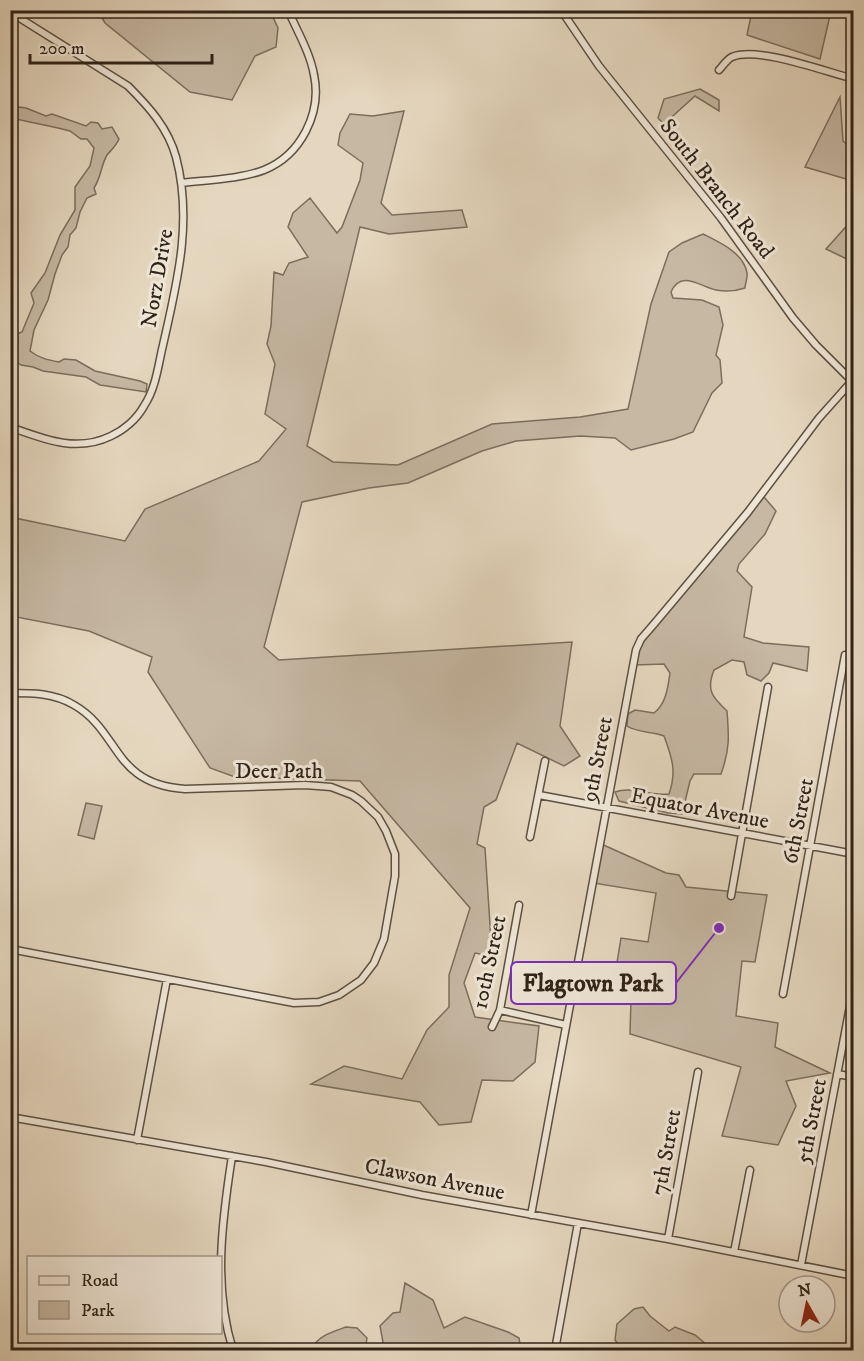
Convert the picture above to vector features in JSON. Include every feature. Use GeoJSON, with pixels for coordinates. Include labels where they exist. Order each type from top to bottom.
{"type":"FeatureCollection","features":[{"type":"Feature","properties":{"kind":"street"},"geometry":{"type":"LineString","coordinates":[[182,183],[264,170],[288,155],[304,135],[314,110],[315,76],[288,10]]}},
{"type":"Feature","properties":{"kind":"street","name":"South Branch Road"},"geometry":{"type":"LineString","coordinates":[[561,10],[600,66],[722,218],[793,318],[816,345],[853,381]]}},
{"type":"Feature","properties":{"kind":"street","name":"Norz Drive"},"geometry":{"type":"LineString","coordinates":[[10,12],[128,86],[143,101],[165,131],[175,155],[182,183],[184,220],[180,267],[157,373],[145,405],[130,423],[100,441],[87,444],[55,442],[10,427]]}},
{"type":"Feature","properties":{"kind":"street"},"geometry":{"type":"LineString","coordinates":[[719,70],[731,57],[762,54],[854,79]]}},
{"type":"Feature","properties":{"kind":"street","name":"9th Street"},"geometry":{"type":"LineString","coordinates":[[531,1215],[605,807],[633,662],[641,639],[748,512],[819,418],[853,381]]}},
{"type":"Feature","properties":{"kind":"street","name":"6th Street"},"geometry":{"type":"LineString","coordinates":[[783,994],[845,655]]}},
{"type":"Feature","properties":{"kind":"street"},"geometry":{"type":"LineString","coordinates":[[731,896],[768,687]]}},
{"type":"Feature","properties":{"kind":"street","name":"Deer Path"},"geometry":{"type":"LineString","coordinates":[[10,693],[49,695],[77,706],[92,720],[126,765],[157,784],[185,789],[319,785],[352,795],[378,817],[395,854],[396,865],[384,939],[374,963],[361,980],[349,990],[319,1002],[294,1003],[10,949]]}},
{"type":"Feature","properties":{"kind":"street"},"geometry":{"type":"LineString","coordinates":[[530,837],[545,761]]}},
{"type":"Feature","properties":{"kind":"street","name":"Equator Avenue"},"geometry":{"type":"LineString","coordinates":[[539,795],[854,854]]}},
{"type":"Feature","properties":{"kind":"street","name":"10th Street"},"geometry":{"type":"LineString","coordinates":[[492,1027],[500,1010],[519,905]]}},
{"type":"Feature","properties":{"kind":"street"},"geometry":{"type":"LineString","coordinates":[[137,1140],[167,979]]}},
{"type":"Feature","properties":{"kind":"street","name":"5th Street"},"geometry":{"type":"LineString","coordinates":[[801,1265],[854,985]]}},
{"type":"Feature","properties":{"kind":"street"},"geometry":{"type":"LineString","coordinates":[[500,1010],[566,1025]]}},
{"type":"Feature","properties":{"kind":"street","name":"7th Street"},"geometry":{"type":"LineString","coordinates":[[668,1239],[698,1072]]}},
{"type":"Feature","properties":{"kind":"street"},"geometry":{"type":"LineString","coordinates":[[837,1074],[854,1077]]}},
{"type":"Feature","properties":{"kind":"street","name":"Clawson Avenue"},"geometry":{"type":"LineString","coordinates":[[10,1117],[232,1156],[854,1275]]}},
{"type":"Feature","properties":{"kind":"street"},"geometry":{"type":"LineString","coordinates":[[221,1256],[220,1241],[232,1156]]}},
{"type":"Feature","properties":{"kind":"street"},"geometry":{"type":"LineString","coordinates":[[734,1252],[750,1170]]}},
{"type":"Feature","properties":{"kind":"street"},"geometry":{"type":"LineString","coordinates":[[555,1350],[578,1223]]}},
{"type":"Feature","properties":{"kind":"street"},"geometry":{"type":"LineString","coordinates":[[222,1290],[233,1350]]}},
{"type":"Feature","properties":{"kind":"green space"},"geometry":{"type":"Polygon","coordinates":[[[98,11],[270,11],[278,28],[276,47],[255,56],[232,100],[190,92],[105,23],[98,11]]]}},
{"type":"Feature","properties":{"kind":"green space"},"geometry":{"type":"Polygon","coordinates":[[[752,11],[831,11],[820,59],[747,35],[752,11]]]}},
{"type":"Feature","properties":{"kind":"green space"},"geometry":{"type":"Polygon","coordinates":[[[700,89],[719,100],[719,111],[695,96],[664,124],[658,118],[664,99],[700,89]]]}},
{"type":"Feature","properties":{"kind":"green space"},"geometry":{"type":"Polygon","coordinates":[[[840,97],[843,141],[853,150],[853,181],[805,167],[840,97]]]}},
{"type":"Feature","properties":{"kind":"green space"},"geometry":{"type":"Polygon","coordinates":[[[11,106],[26,108],[46,116],[52,114],[86,126],[91,122],[98,123],[102,129],[112,127],[119,139],[105,159],[94,188],[96,194],[87,198],[76,228],[70,235],[68,247],[62,255],[48,300],[34,330],[30,351],[59,362],[64,359],[76,360],[95,371],[140,381],[147,384],[146,392],[100,385],[86,377],[43,371],[15,361],[17,334],[22,332],[34,303],[31,293],[45,273],[60,235],[75,210],[75,187],[90,166],[94,148],[87,139],[81,139],[70,131],[11,118],[11,106]]]}},
{"type":"Feature","properties":{"kind":"green space"},"geometry":{"type":"Polygon","coordinates":[[[404,111],[381,203],[392,215],[462,210],[467,227],[389,234],[360,227],[307,446],[333,462],[398,465],[492,424],[580,417],[628,409],[651,304],[669,252],[682,243],[703,234],[736,254],[745,266],[747,275],[745,288],[738,290],[716,290],[686,280],[675,285],[671,292],[673,298],[702,300],[719,307],[723,325],[716,355],[720,360],[722,383],[712,393],[693,432],[631,450],[615,438],[580,436],[516,441],[482,451],[408,483],[369,488],[302,502],[264,647],[279,660],[572,642],[560,726],[580,756],[564,766],[517,743],[496,800],[484,807],[477,844],[485,848],[492,956],[475,953],[464,983],[475,1017],[539,1026],[535,1062],[513,1081],[482,1080],[471,1122],[439,1125],[420,1102],[311,1084],[344,1066],[402,1079],[427,1030],[449,1007],[449,975],[470,908],[360,781],[235,777],[210,768],[148,672],[152,657],[89,631],[11,616],[10,517],[125,541],[145,509],[259,461],[286,429],[265,414],[275,364],[267,344],[271,326],[274,272],[283,275],[289,263],[308,257],[288,227],[293,213],[310,198],[337,233],[342,227],[360,180],[363,163],[338,145],[340,133],[350,114],[373,116],[404,111]]]}},
{"type":"Feature","properties":{"kind":"green space"},"geometry":{"type":"Polygon","coordinates":[[[853,215],[853,262],[826,249],[851,221],[853,215]]]}},
{"type":"Feature","properties":{"kind":"green space"},"geometry":{"type":"Polygon","coordinates":[[[764,497],[776,511],[765,534],[739,564],[737,571],[752,587],[744,637],[763,643],[809,647],[807,671],[773,663],[769,673],[761,681],[747,675],[744,662],[732,660],[714,670],[711,683],[712,693],[727,711],[728,720],[727,750],[721,774],[694,774],[690,781],[682,814],[668,813],[619,801],[615,792],[621,790],[669,794],[673,778],[671,758],[664,736],[627,726],[628,714],[635,710],[654,713],[666,695],[670,673],[664,664],[635,665],[644,638],[764,497]]]}},
{"type":"Feature","properties":{"kind":"green space"},"geometry":{"type":"Polygon","coordinates":[[[86,803],[102,806],[94,839],[78,835],[86,803]]]}},
{"type":"Feature","properties":{"kind":"green space"},"geometry":{"type":"Polygon","coordinates":[[[599,843],[666,873],[679,875],[686,887],[767,895],[755,962],[742,961],[736,1016],[778,1023],[775,1047],[830,1073],[786,1081],[796,1106],[778,1145],[722,1136],[741,1067],[630,1034],[631,999],[612,993],[621,938],[648,942],[656,893],[593,883],[599,843]]]}},
{"type":"Feature","properties":{"kind":"green space"},"geometry":{"type":"Polygon","coordinates":[[[405,1283],[433,1300],[444,1328],[465,1317],[519,1338],[521,1350],[380,1350],[383,1342],[380,1326],[393,1313],[400,1312],[405,1283]]]}},
{"type":"Feature","properties":{"kind":"green space"},"geometry":{"type":"Polygon","coordinates":[[[643,1307],[650,1316],[669,1331],[675,1327],[695,1335],[713,1350],[623,1350],[615,1340],[617,1324],[634,1309],[643,1307]]]}},
{"type":"Feature","properties":{"kind":"green space"},"geometry":{"type":"Polygon","coordinates":[[[346,1327],[357,1328],[367,1338],[365,1350],[311,1350],[321,1338],[346,1327]]]}},
{"type":"Feature","properties":{"kind":"place","name":"Flagtown Park"},"geometry":{"type":"Point","coordinates":[719,928]}}]}
